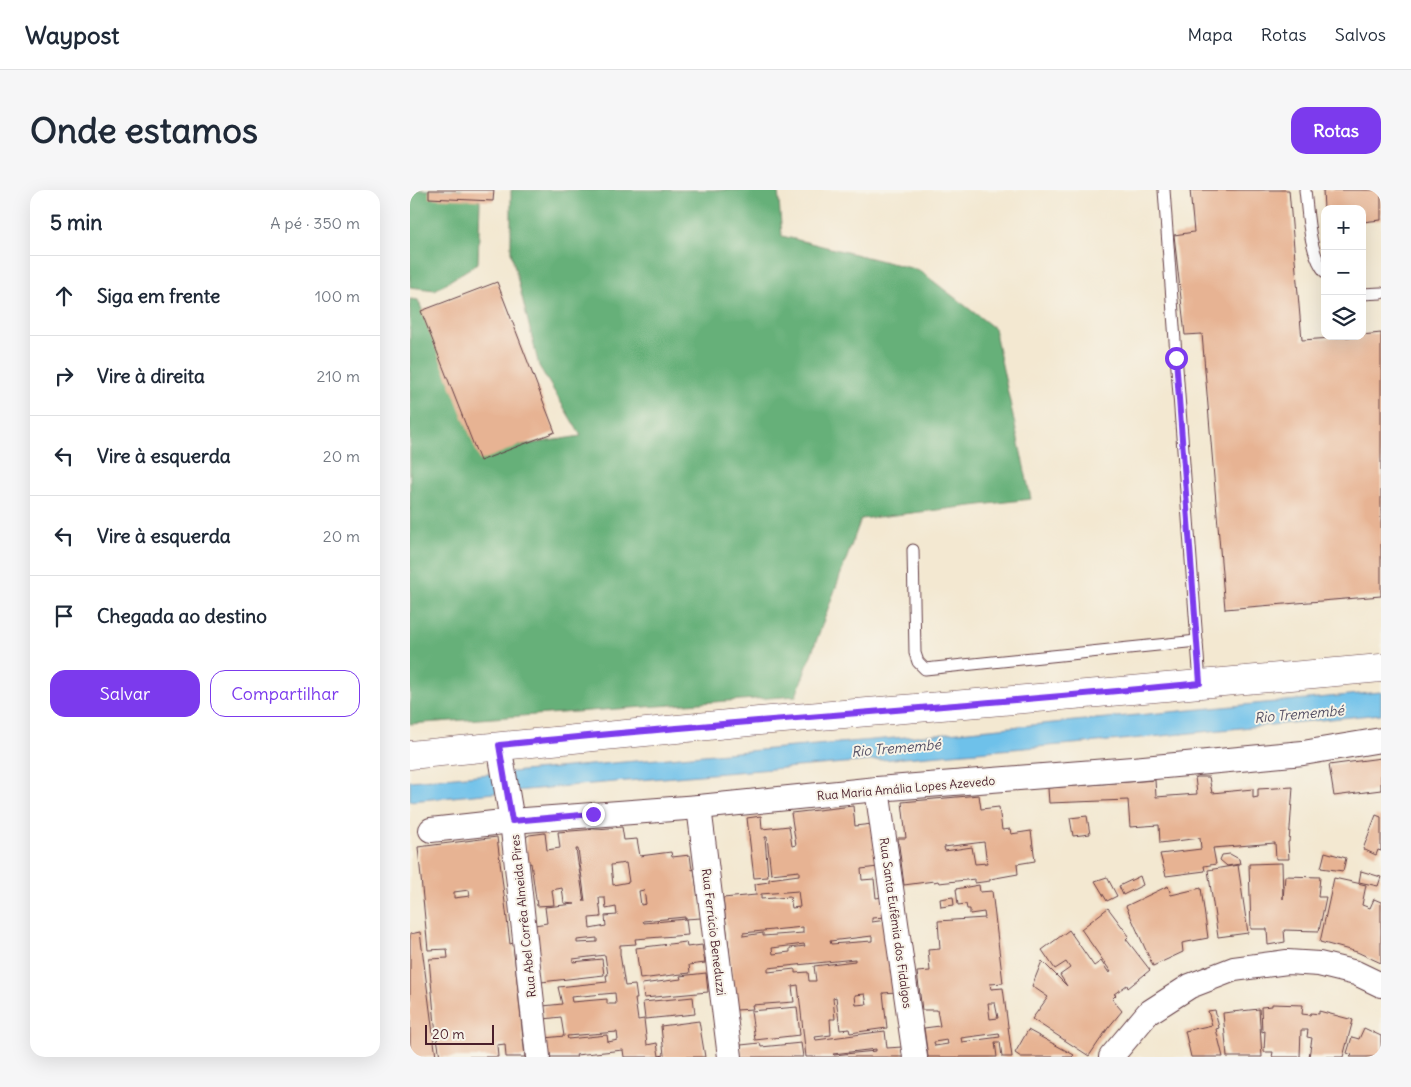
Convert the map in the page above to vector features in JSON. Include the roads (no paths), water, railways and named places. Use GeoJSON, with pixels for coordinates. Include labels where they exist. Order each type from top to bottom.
{"type":"FeatureCollection","features":[{"type":"Feature","properties":{"kind":"main road"},"geometry":{"type":"LineString","coordinates":[[410,755],[500,754],[768,720],[1381,668]]}},
{"type":"Feature","properties":{"kind":"street","name":"Rua Maria Amália Lopes Azevedo"},"geometry":{"type":"LineString","coordinates":[[431,830],[512,821],[699,807],[877,789],[1284,755],[1381,740]]}},
{"type":"Feature","properties":{"kind":"street","name":"Rua Abel Corrêa Almeida Pires"},"geometry":{"type":"LineString","coordinates":[[500,754],[512,821],[538,1057]]}},
{"type":"Feature","properties":{"kind":"street","name":"Rua Santa Eufêmia dos Fidalgos"},"geometry":{"type":"LineString","coordinates":[[877,789],[915,1057]]}},
{"type":"Feature","properties":{"kind":"street","name":"Rua Ferrúcio Beneduzzi"},"geometry":{"type":"LineString","coordinates":[[699,807],[730,1057]]}},
{"type":"Feature","properties":{"kind":"street"},"geometry":{"type":"LineString","coordinates":[[1111,1057],[1148,1013],[1190,986],[1234,969],[1287,962],[1319,964],[1356,974],[1381,985]]}},
{"type":"Feature","properties":{"kind":"lane"},"geometry":{"type":"LineString","coordinates":[[1164,190],[1200,683]]}},
{"type":"Feature","properties":{"kind":"lane"},"geometry":{"type":"LineString","coordinates":[[1305,190],[1310,231],[1321,267]]}},
{"type":"Feature","properties":{"kind":"lane"},"geometry":{"type":"LineString","coordinates":[[1366,294],[1381,293]]}},
{"type":"Feature","properties":{"kind":"lane"},"geometry":{"type":"LineString","coordinates":[[913,550],[915,653],[918,662],[925,669],[1197,641]]}},
{"type":"Feature","properties":{"kind":"water","name":"Rio Tremembé"},"geometry":{"type":"Polygon","coordinates":[[[1381,692],[1381,714],[1121,740],[410,801],[410,781],[1381,692]]]}}]}
